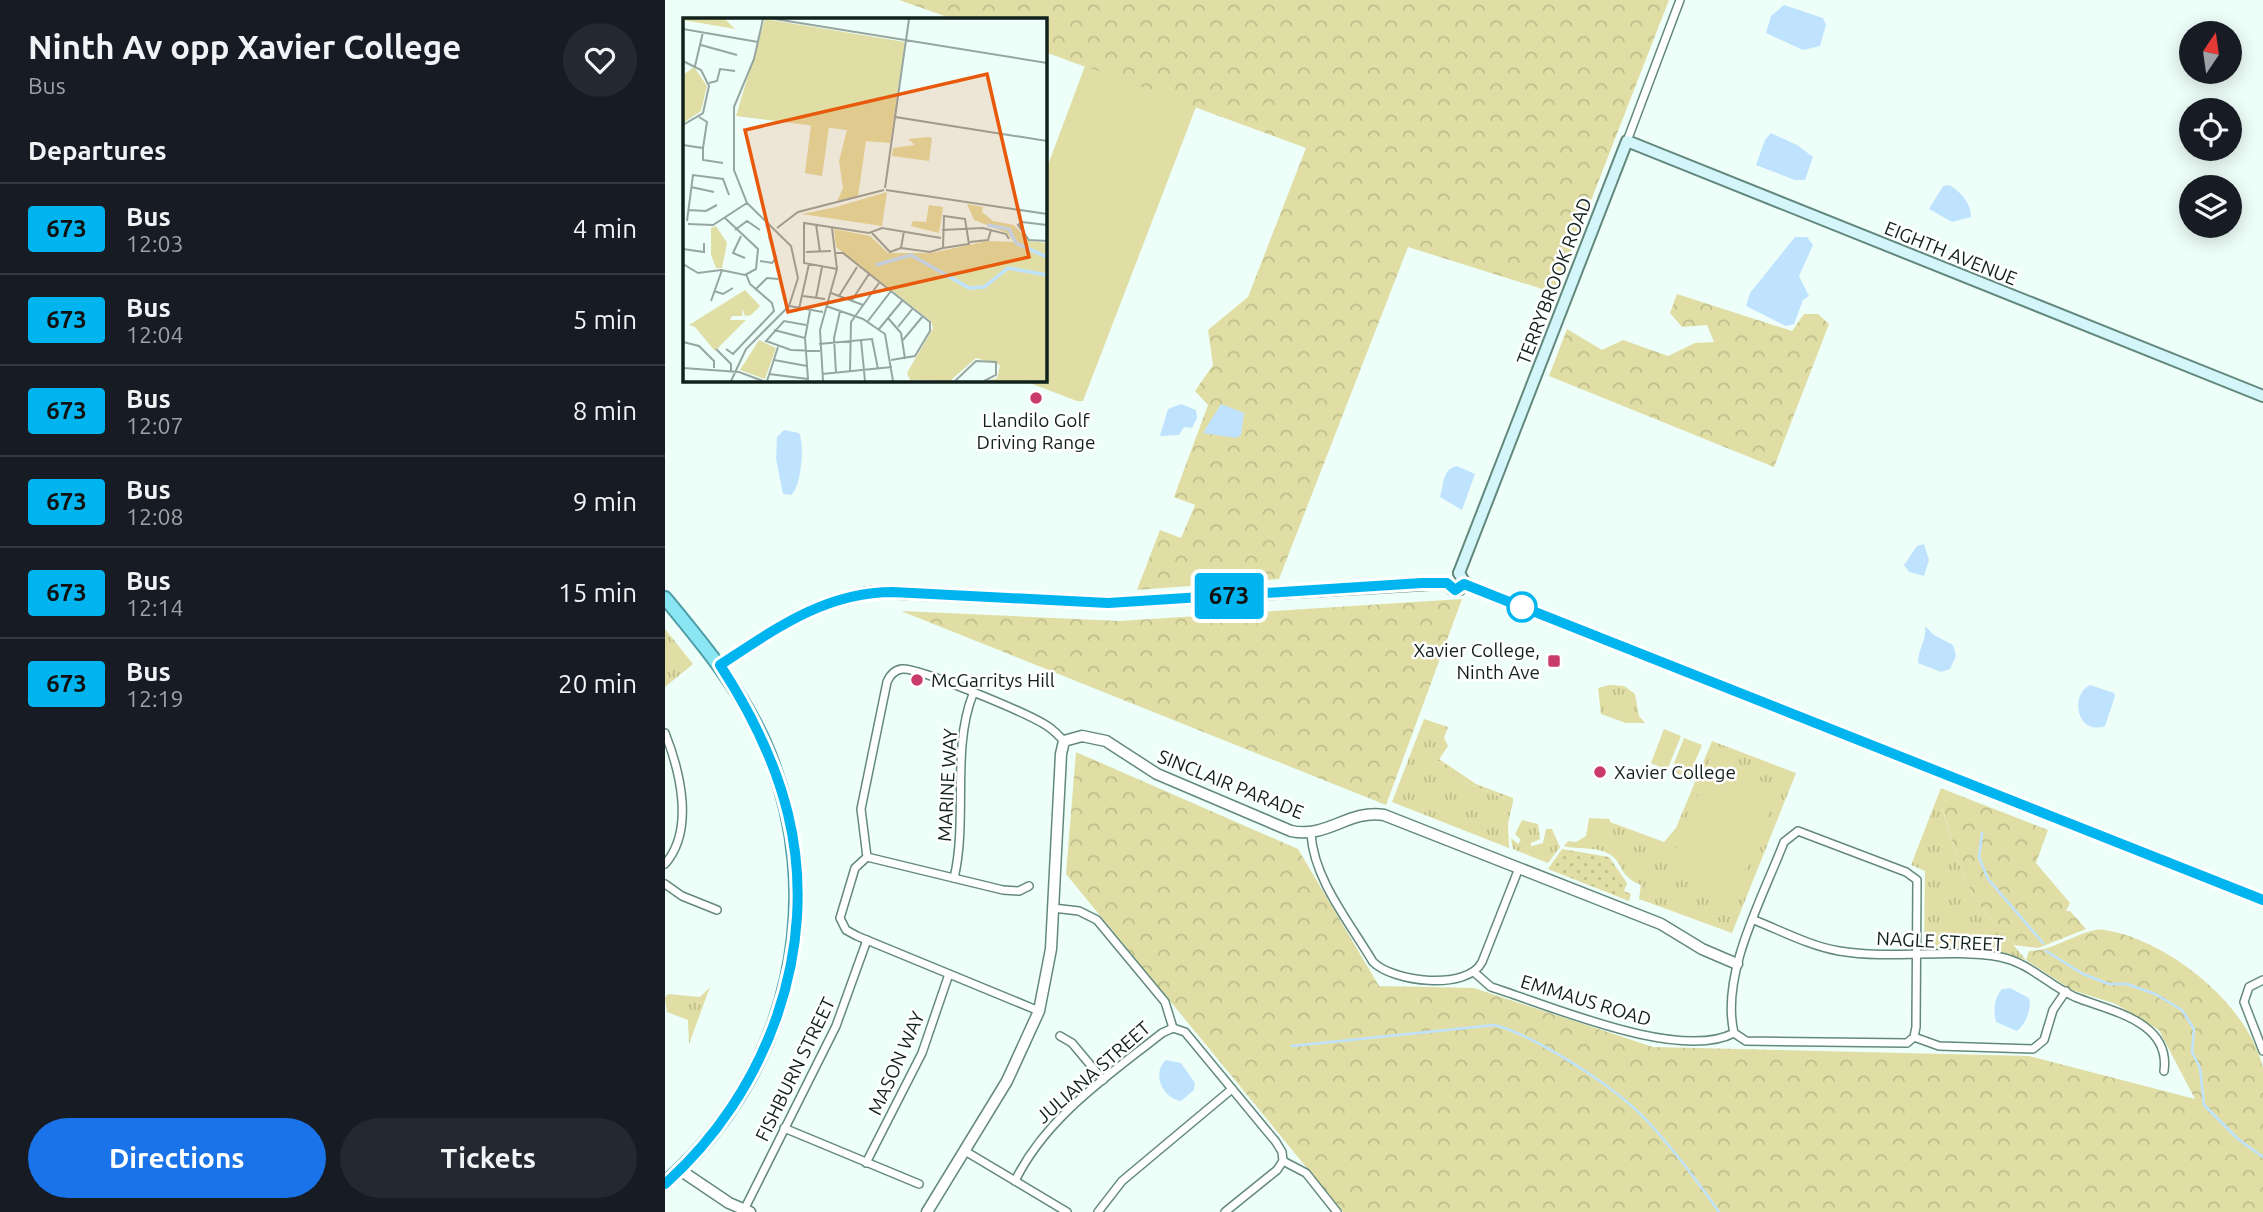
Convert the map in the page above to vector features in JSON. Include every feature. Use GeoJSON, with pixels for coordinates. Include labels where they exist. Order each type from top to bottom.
{"type":"FeatureCollection","features":[{"type":"Feature","properties":{"kind":"highway"},"geometry":{"type":"LineString","coordinates":[[665,598],[720,665],[755,725],[784,797],[796,863],[797,923],[784,996],[759,1059],[729,1112],[665,1184]]}},
{"type":"Feature","properties":{"kind":"main road","name":"EIGHTH AVENUE"},"geometry":{"type":"LineString","coordinates":[[1626,141],[2263,396]]}},
{"type":"Feature","properties":{"kind":"main road","name":"TERRYBROOK ROAD"},"geometry":{"type":"LineString","coordinates":[[1461,579],[1626,141]]}},
{"type":"Feature","properties":{"kind":"main road"},"geometry":{"type":"LineString","coordinates":[[720,665],[811,608],[841,597],[875,592],[1108,603],[1447,583],[1455,590],[1461,579]]}},
{"type":"Feature","properties":{"kind":"street","name":"TERRYBROOK ROAD"},"geometry":{"type":"LineString","coordinates":[[1626,141],[1680,0]]}},
{"type":"Feature","properties":{"kind":"street"},"geometry":{"type":"LineString","coordinates":[[1461,579],[2263,900]]}},
{"type":"Feature","properties":{"kind":"street"},"geometry":{"type":"LineString","coordinates":[[867,858],[861,810],[890,676],[898,670],[911,670],[1037,720],[1065,741],[1061,754],[1048,969],[1039,1011],[1018,1061],[927,1212]]}},
{"type":"Feature","properties":{"kind":"street","name":"MARINE WAY"},"geometry":{"type":"LineString","coordinates":[[954,878],[966,720],[973,694]]}},
{"type":"Feature","properties":{"kind":"street"},"geometry":{"type":"LineString","coordinates":[[665,733],[676,768],[681,803],[679,840],[665,864]]}},
{"type":"Feature","properties":{"kind":"street","name":"SINCLAIR PARADE"},"geometry":{"type":"LineString","coordinates":[[1065,741],[1082,736],[1106,741],[1157,774],[1291,831],[1311,834],[1357,814],[1374,813],[1661,924],[1702,949],[1737,964]]}},
{"type":"Feature","properties":{"kind":"street"},"geometry":{"type":"LineString","coordinates":[[1794,832],[1805,832],[1915,877],[1919,889],[1914,1037],[1907,1043],[1893,1045],[1746,1041],[1734,1033],[1733,990],[1737,964],[1754,920],[1786,839],[1794,832]]}},
{"type":"Feature","properties":{"kind":"street"},"geometry":{"type":"LineString","coordinates":[[1311,834],[1312,852],[1319,872],[1379,968],[1392,976],[1408,979],[1459,978],[1475,973],[1519,868]]}},
{"type":"Feature","properties":{"kind":"street"},"geometry":{"type":"LineString","coordinates":[[867,858],[1003,890],[1019,891],[1028,886]]}},
{"type":"Feature","properties":{"kind":"street"},"geometry":{"type":"LineString","coordinates":[[867,858],[855,868],[840,918],[846,930],[1039,1011]]}},
{"type":"Feature","properties":{"kind":"street"},"geometry":{"type":"LineString","coordinates":[[665,884],[677,894],[717,910]]}},
{"type":"Feature","properties":{"kind":"street"},"geometry":{"type":"LineString","coordinates":[[1053,908],[1079,911],[1097,920],[1165,1002],[1171,1013],[1173,1028],[1185,1032],[1282,1152],[1283,1160],[1277,1170],[1226,1212]]}},
{"type":"Feature","properties":{"kind":"street","name":"NAGLE STREET"},"geometry":{"type":"LineString","coordinates":[[1754,920],[1831,949],[2007,959],[2031,968],[2066,991],[2112,1009],[2152,1032],[2165,1057],[2164,1071]]}},
{"type":"Feature","properties":{"kind":"street","name":"FISHBURN STREET"},"geometry":{"type":"LineString","coordinates":[[747,1211],[784,1129],[836,1026],[867,940]]}},
{"type":"Feature","properties":{"kind":"street","name":"EMMAUS ROAD"},"geometry":{"type":"LineString","coordinates":[[1475,973],[1491,986],[1651,1038],[1717,1041],[1734,1033]]}},
{"type":"Feature","properties":{"kind":"street","name":"MASON WAY"},"geometry":{"type":"LineString","coordinates":[[866,1163],[922,1053],[949,974]]}},
{"type":"Feature","properties":{"kind":"street"},"geometry":{"type":"LineString","coordinates":[[2263,980],[2249,987],[2244,1002],[2263,1051]]}},
{"type":"Feature","properties":{"kind":"street"},"geometry":{"type":"LineString","coordinates":[[1914,1037],[1939,1046],[2033,1049],[2044,1040],[2053,1010],[2066,991]]}},
{"type":"Feature","properties":{"kind":"street","name":"JULIANA STREET"},"geometry":{"type":"LineString","coordinates":[[1015,1181],[1034,1149],[1056,1121],[1162,1033],[1173,1028]]}},
{"type":"Feature","properties":{"kind":"street"},"geometry":{"type":"LineString","coordinates":[[1060,1036],[1072,1043],[1103,1080]]}},
{"type":"Feature","properties":{"kind":"street"},"geometry":{"type":"LineString","coordinates":[[1098,1212],[1122,1181],[1232,1089]]}},
{"type":"Feature","properties":{"kind":"street"},"geometry":{"type":"LineString","coordinates":[[784,1129],[919,1184]]}},
{"type":"Feature","properties":{"kind":"street"},"geometry":{"type":"LineString","coordinates":[[965,1151],[1067,1212]]}},
{"type":"Feature","properties":{"kind":"street"},"geometry":{"type":"LineString","coordinates":[[1283,1160],[1306,1173],[1337,1212]]}},
{"type":"Feature","properties":{"kind":"street"},"geometry":{"type":"LineString","coordinates":[[680,1170],[747,1211]]}},
{"type":"Feature","properties":{"kind":"green space"},"geometry":{"type":"Polygon","coordinates":[[[899,0],[1669,0],[1555,293],[1408,247],[1279,579],[1137,590],[1160,530],[1181,538],[1195,505],[1174,497],[1208,405],[1195,391],[1213,365],[1208,330],[1248,297],[1306,148],[1047,53],[1047,18],[950,18],[899,0]]]}},
{"type":"Feature","properties":{"kind":"green space"},"geometry":{"type":"Polygon","coordinates":[[[1085,66],[1196,107],[1083,401],[1027,382],[1047,382],[1047,168],[1085,66]]]}},
{"type":"Feature","properties":{"kind":"green space"},"geometry":{"type":"Polygon","coordinates":[[[1677,294],[1792,331],[1804,314],[1818,314],[1829,324],[1774,467],[1549,376],[1567,329],[1602,350],[1623,340],[1668,356],[1695,343],[1714,342],[1707,325],[1682,327],[1670,313],[1677,294]]]}},
{"type":"Feature","properties":{"kind":"green space"},"geometry":{"type":"Polygon","coordinates":[[[1462,599],[1386,805],[901,611],[1119,621],[1462,599]]]}},
{"type":"Feature","properties":{"kind":"green space"},"geometry":{"type":"Polygon","coordinates":[[[665,629],[693,664],[665,687],[665,629]]]}},
{"type":"Feature","properties":{"kind":"green space"},"geometry":{"type":"Polygon","coordinates":[[[1609,685],[1624,686],[1635,694],[1639,716],[1645,723],[1626,723],[1601,714],[1598,688],[1609,685]]]}},
{"type":"Feature","properties":{"kind":"green space"},"geometry":{"type":"Polygon","coordinates":[[[1424,719],[1448,727],[1444,738],[1448,746],[1438,761],[1467,783],[1513,802],[1508,823],[1509,848],[1392,802],[1424,719]]]}},
{"type":"Feature","properties":{"kind":"green space"},"geometry":{"type":"Polygon","coordinates":[[[1664,729],[1681,736],[1667,770],[1651,763],[1664,729]]]}},
{"type":"Feature","properties":{"kind":"green space"},"geometry":{"type":"Polygon","coordinates":[[[1684,738],[1702,745],[1688,778],[1671,771],[1684,738]]]}},
{"type":"Feature","properties":{"kind":"green space"},"geometry":{"type":"Polygon","coordinates":[[[1712,741],[1796,773],[1732,933],[1639,899],[1641,885],[1628,877],[1609,854],[1599,850],[1564,846],[1568,841],[1576,842],[1586,836],[1589,818],[1610,819],[1610,822],[1664,842],[1676,828],[1712,741]]]}},
{"type":"Feature","properties":{"kind":"green space"},"geometry":{"type":"Polygon","coordinates":[[[1076,752],[1298,849],[1379,986],[1474,988],[1653,1047],[2029,1056],[2195,1099],[2159,1030],[2116,1004],[2072,990],[2026,960],[2029,951],[2049,948],[2097,930],[2129,936],[2179,961],[2202,979],[2241,1021],[2254,1044],[2263,1068],[2263,1212],[1343,1212],[1066,874],[1076,752]]]}},
{"type":"Feature","properties":{"kind":"green space"},"geometry":{"type":"Polygon","coordinates":[[[1439,759],[1476,784],[1513,798],[1513,802],[1467,783],[1437,761],[1439,759]]]}},
{"type":"Feature","properties":{"kind":"green space"},"geometry":{"type":"Polygon","coordinates":[[[1712,761],[1778,788],[1733,899],[1667,872],[1712,761]]]}},
{"type":"Feature","properties":{"kind":"green space"},"geometry":{"type":"Polygon","coordinates":[[[1941,788],[1948,791],[1942,808],[1959,864],[1975,900],[2026,960],[1997,952],[1931,949],[1924,945],[1925,871],[1911,865],[1941,788]]]}},
{"type":"Feature","properties":{"kind":"green space"},"geometry":{"type":"Polygon","coordinates":[[[1948,791],[2048,830],[2036,863],[2070,903],[2066,911],[2070,911],[2086,929],[2038,948],[2013,945],[1975,900],[1959,864],[1942,807],[1948,791]]]}},
{"type":"Feature","properties":{"kind":"green space"},"geometry":{"type":"Polygon","coordinates":[[[1522,820],[1538,824],[1540,839],[1531,843],[1531,846],[1543,843],[1546,829],[1552,829],[1560,847],[1548,863],[1513,849],[1511,838],[1518,844],[1521,840],[1515,834],[1522,820]]]}},
{"type":"Feature","properties":{"kind":"green space"},"geometry":{"type":"Polygon","coordinates":[[[1562,849],[1609,857],[1627,883],[1624,891],[1631,894],[1629,901],[1548,869],[1562,849]]]}},
{"type":"Feature","properties":{"kind":"green space"},"geometry":{"type":"Polygon","coordinates":[[[710,987],[689,1044],[688,1020],[667,1012],[665,998],[668,994],[700,997],[710,987]]]}},
{"type":"Feature","properties":{"kind":"water"},"geometry":{"type":"Polygon","coordinates":[[[1784,5],[1823,18],[1826,25],[1820,46],[1803,50],[1766,33],[1771,16],[1784,5]]]}},
{"type":"Feature","properties":{"kind":"water"},"geometry":{"type":"Polygon","coordinates":[[[1771,133],[1797,145],[1813,157],[1805,180],[1795,180],[1756,165],[1765,140],[1771,133]]]}},
{"type":"Feature","properties":{"kind":"water"},"geometry":{"type":"Polygon","coordinates":[[[1949,185],[1964,198],[1971,217],[1952,222],[1929,209],[1943,186],[1949,185]]]}},
{"type":"Feature","properties":{"kind":"water"},"geometry":{"type":"Polygon","coordinates":[[[1795,237],[1807,237],[1813,245],[1799,276],[1809,296],[1803,300],[1794,324],[1786,326],[1746,306],[1750,293],[1795,237]]]}},
{"type":"Feature","properties":{"kind":"water"},"geometry":{"type":"Polygon","coordinates":[[[1181,404],[1196,410],[1197,418],[1192,428],[1184,427],[1179,435],[1160,436],[1168,409],[1181,404]]]}},
{"type":"Feature","properties":{"kind":"water"},"geometry":{"type":"Polygon","coordinates":[[[1221,404],[1244,413],[1241,435],[1236,438],[1203,433],[1221,404]]]}},
{"type":"Feature","properties":{"kind":"water"},"geometry":{"type":"Polygon","coordinates":[[[784,430],[799,433],[802,446],[800,475],[791,495],[783,494],[776,459],[777,437],[784,430]]]}},
{"type":"Feature","properties":{"kind":"water"},"geometry":{"type":"Polygon","coordinates":[[[1457,466],[1475,474],[1462,510],[1440,497],[1446,474],[1457,466]]]}},
{"type":"Feature","properties":{"kind":"water"},"geometry":{"type":"Polygon","coordinates":[[[1924,544],[1929,560],[1924,576],[1909,572],[1904,565],[1917,546],[1924,544]]]}},
{"type":"Feature","properties":{"kind":"water"},"geometry":{"type":"Polygon","coordinates":[[[1925,626],[1934,635],[1953,645],[1956,656],[1950,669],[1941,672],[1918,663],[1925,626]]]}},
{"type":"Feature","properties":{"kind":"water"},"geometry":{"type":"Polygon","coordinates":[[[2090,685],[2114,693],[2105,726],[2095,728],[2088,725],[2079,713],[2080,697],[2083,690],[2090,685]]]}},
{"type":"Feature","properties":{"kind":"water"},"geometry":{"type":"Polygon","coordinates":[[[2010,988],[2029,998],[2030,1002],[2026,1020],[2017,1031],[1996,1022],[1995,1017],[1997,997],[2002,989],[2010,988]]]}},
{"type":"Feature","properties":{"kind":"water"},"geometry":{"type":"Polygon","coordinates":[[[1166,1060],[1181,1063],[1195,1083],[1194,1090],[1181,1101],[1169,1096],[1161,1085],[1159,1072],[1166,1060]]]}},
{"type":"Feature","properties":{"kind":"waterway"},"geometry":{"type":"LineString","coordinates":[[1982,833],[1979,857],[1988,879],[2043,943]]}},
{"type":"Feature","properties":{"kind":"waterway"},"geometry":{"type":"LineString","coordinates":[[2046,951],[2083,974],[2109,984],[2127,984],[2155,994],[2182,1010],[2194,1029],[2192,1052],[2200,1068],[2204,1105],[2238,1139],[2263,1157]]}},
{"type":"Feature","properties":{"kind":"waterway"},"geometry":{"type":"LineString","coordinates":[[1292,1046],[1495,1025],[1513,1031],[1577,1066],[1636,1110],[1677,1155],[1719,1212]]}},
{"type":"Feature","properties":{"kind":"bus line","name":"673"},"geometry":{"type":"LineString","coordinates":[[665,1184],[717,1129],[748,1081],[766,1044],[784,996],[793,958],[797,923],[796,863],[784,797],[764,743],[720,665],[811,608],[841,597],[893,592],[1108,603],[1422,583],[1447,583],[1449,588],[1458,590],[1464,584],[2263,900]]}},
{"type":"Feature","properties":{"kind":"place","name":"Llandilo Golf Driving Range"},"geometry":{"type":"Point","coordinates":[1036,398]}},
{"type":"Feature","properties":{"kind":"place","name":"Xavier College, Ninth Ave"},"geometry":{"type":"Point","coordinates":[1554,661]}},
{"type":"Feature","properties":{"kind":"place","name":"McGarritys Hill"},"geometry":{"type":"Point","coordinates":[917,680]}},
{"type":"Feature","properties":{"kind":"place","name":"Xavier College"},"geometry":{"type":"Point","coordinates":[1600,772]}}]}
